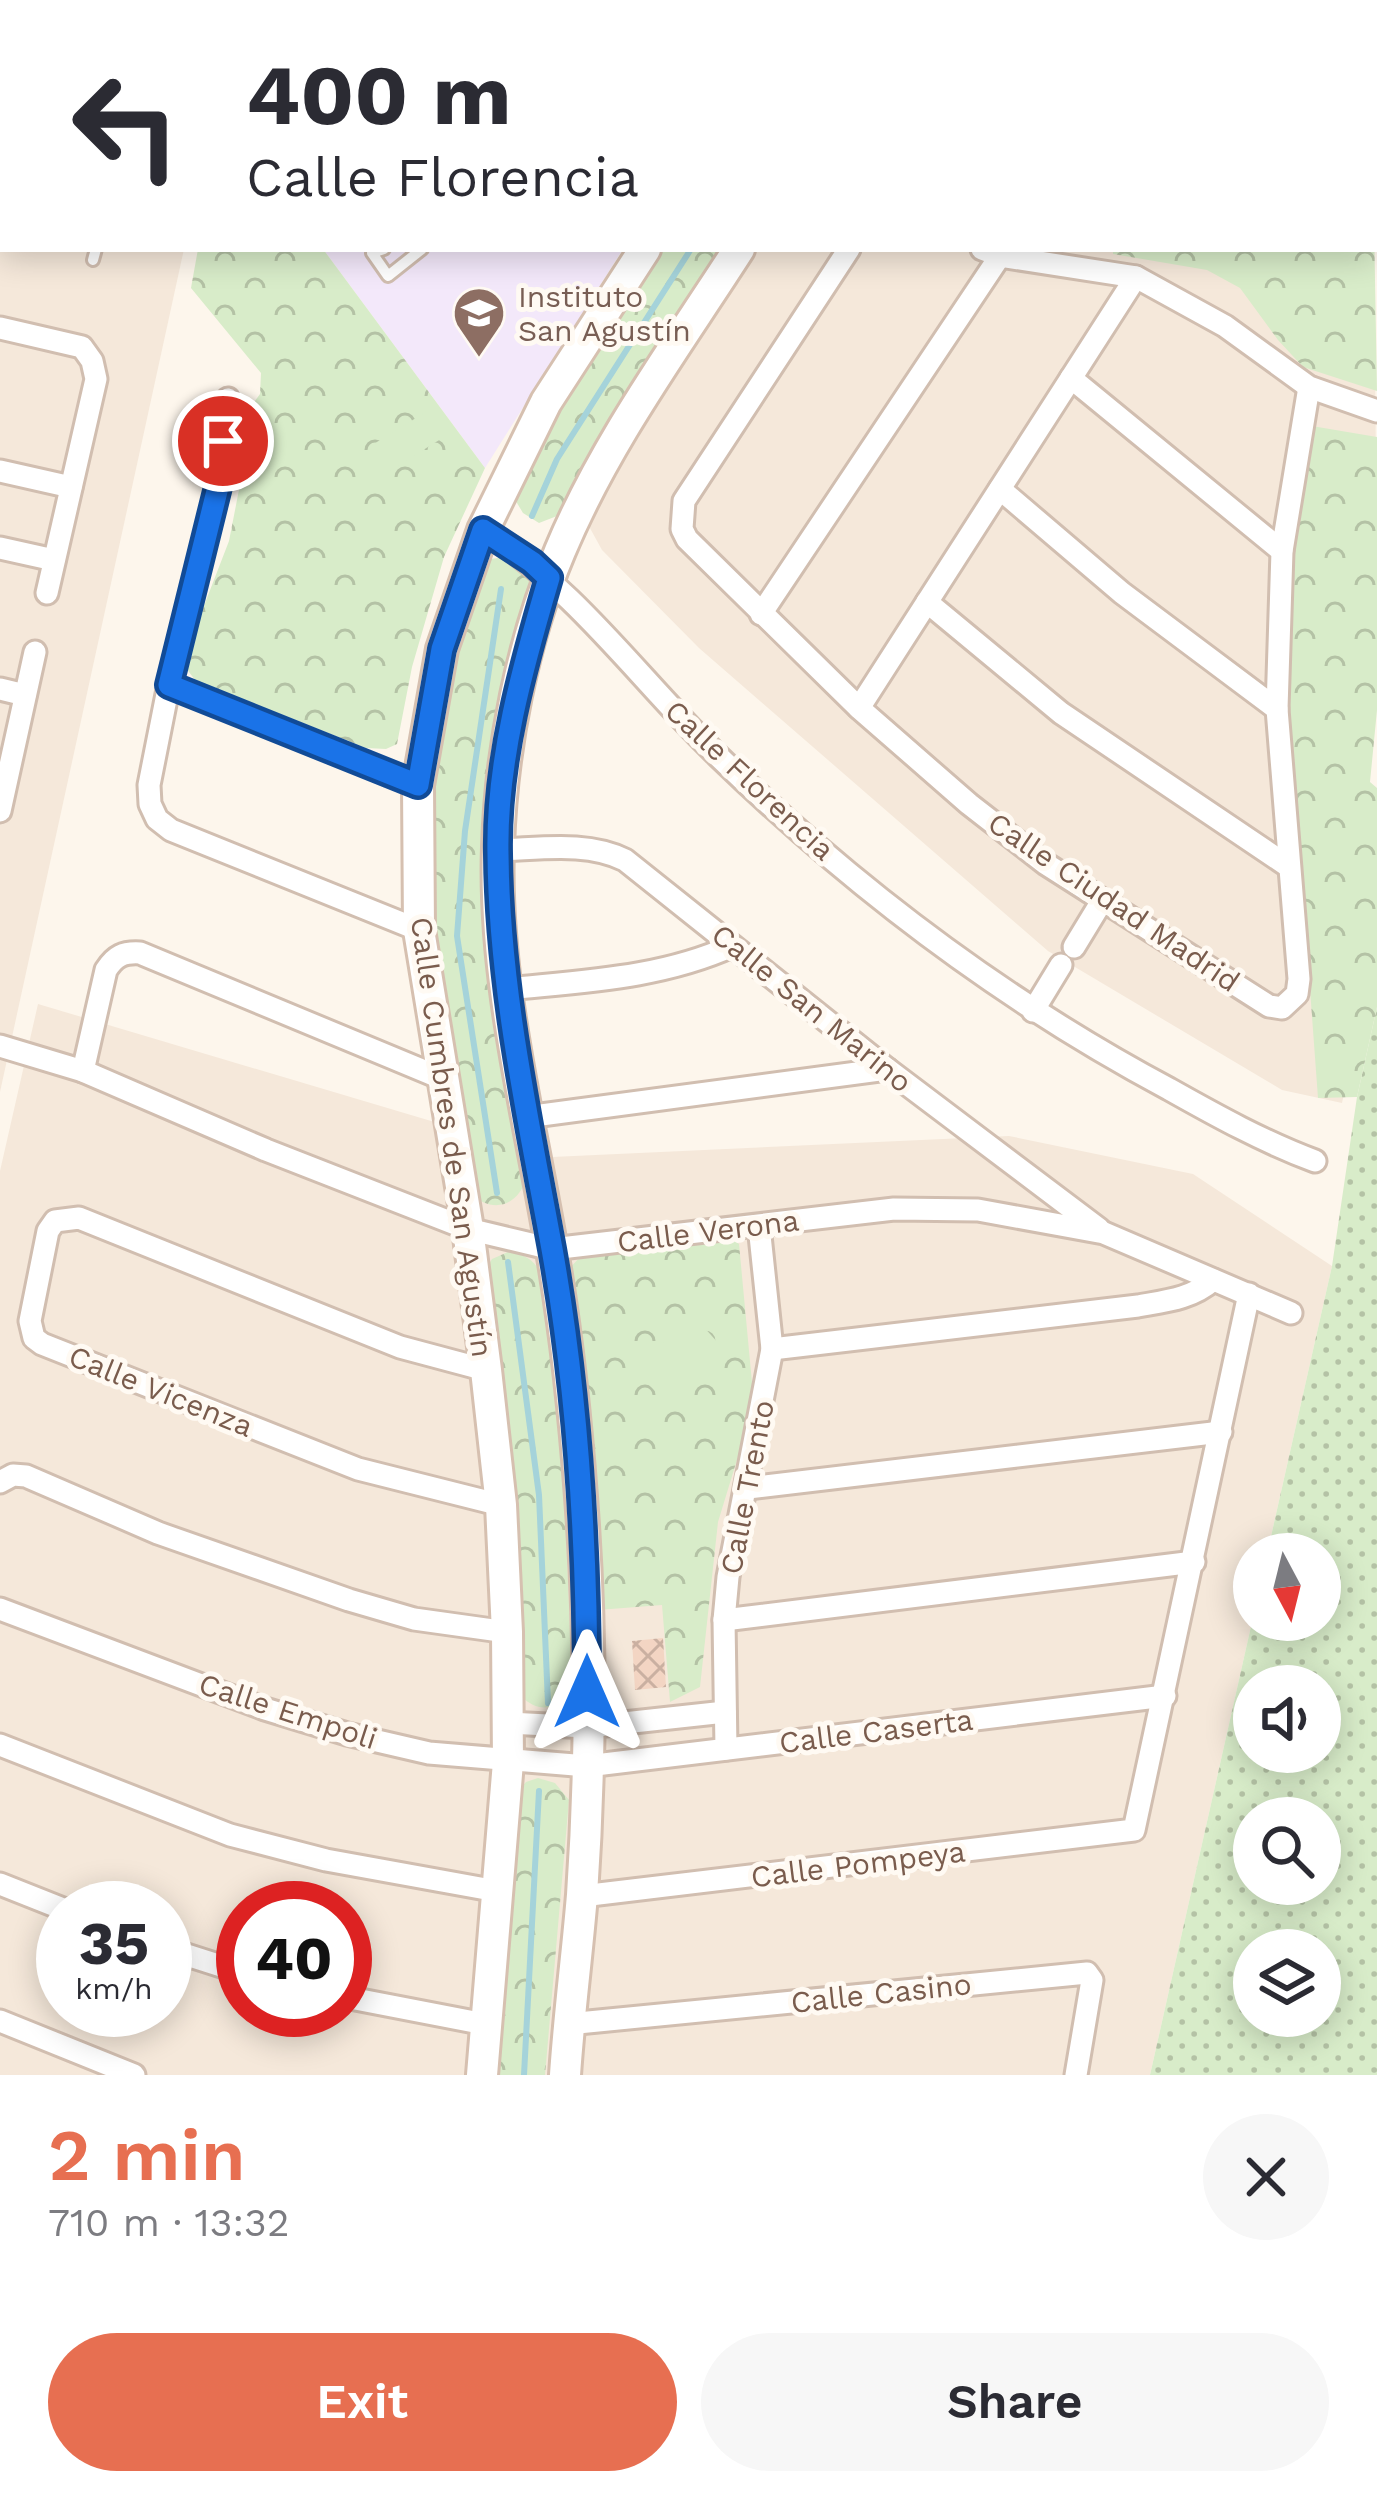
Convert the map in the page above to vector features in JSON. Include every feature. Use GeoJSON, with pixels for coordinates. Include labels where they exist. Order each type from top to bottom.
{"type":"FeatureCollection","features":[{"type":"Feature","properties":{"kind":"street","name":"Calle Cumbres de San Agustín"},"geometry":{"type":"LineString","coordinates":[[482,2075],[508,1762],[508,1632],[487,1370],[419,930],[418,785],[442,649],[483,530],[546,402],[643,252]]}},
{"type":"Feature","properties":{"kind":"street"},"geometry":{"type":"LineString","coordinates":[[565,2075],[582,1896],[587,1766],[581,1496],[552,1249],[526,1117],[508,989],[497,850],[505,762],[530,643],[549,578],[575,517],[622,431],[737,252]]}},
{"type":"Feature","properties":{"kind":"street","name":"Calle Ciudad Madrid"},"geometry":{"type":"LineString","coordinates":[[848,252],[684,501],[682,529],[687,539],[859,708],[969,804],[1102,902],[1269,1006],[1282,1008],[1297,994],[1299,979],[1277,709],[1282,551],[1309,387]]}},
{"type":"Feature","properties":{"kind":"street"},"geometry":{"type":"LineString","coordinates":[[760,614],[991,252],[1086,259],[1136,277],[1225,326],[1309,387],[1377,411]]}},
{"type":"Feature","properties":{"kind":"street"},"geometry":{"type":"LineString","coordinates":[[859,708],[1136,277]]}},
{"type":"Feature","properties":{"kind":"street"},"geometry":{"type":"LineString","coordinates":[[0,328],[82,346],[96,379],[47,593]]}},
{"type":"Feature","properties":{"kind":"street"},"geometry":{"type":"LineString","coordinates":[[1071,378],[1282,551]]}},
{"type":"Feature","properties":{"kind":"street"},"geometry":{"type":"LineString","coordinates":[[227,399],[219,483],[169,685],[149,785],[150,804],[157,819],[171,830],[419,930]]}},
{"type":"Feature","properties":{"kind":"street"},"geometry":{"type":"LineString","coordinates":[[0,471],[71,488]]}},
{"type":"Feature","properties":{"kind":"street"},"geometry":{"type":"LineString","coordinates":[[1000,489],[1122,593],[1277,709]]}},
{"type":"Feature","properties":{"kind":"street","name":"Calle Florencia"},"geometry":{"type":"LineString","coordinates":[[483,530],[532,562],[714,752],[779,814],[878,895],[1033,1011],[1100,1052],[1273,1146],[1315,1161]]}},
{"type":"Feature","properties":{"kind":"street"},"geometry":{"type":"LineString","coordinates":[[0,548],[54,560]]}},
{"type":"Feature","properties":{"kind":"street"},"geometry":{"type":"LineString","coordinates":[[927,602],[1061,713],[1288,866]]}},
{"type":"Feature","properties":{"kind":"street"},"geometry":{"type":"LineString","coordinates":[[0,811],[7,749],[35,652]]}},
{"type":"Feature","properties":{"kind":"street"},"geometry":{"type":"LineString","coordinates":[[169,685],[418,785]]}},
{"type":"Feature","properties":{"kind":"street"},"geometry":{"type":"LineString","coordinates":[[0,689],[25,695]]}},
{"type":"Feature","properties":{"kind":"street","name":"Calle San Marino"},"geometry":{"type":"LineString","coordinates":[[497,850],[607,851],[650,877],[886,1069],[1104,1233]]}},
{"type":"Feature","properties":{"kind":"street"},"geometry":{"type":"LineString","coordinates":[[1033,1011],[1102,902]]}},
{"type":"Feature","properties":{"kind":"street"},"geometry":{"type":"LineString","coordinates":[[508,989],[645,975],[690,964],[732,946]]}},
{"type":"Feature","properties":{"kind":"street"},"geometry":{"type":"LineString","coordinates":[[83,1071],[106,970],[125,952],[140,952],[441,1078]]}},
{"type":"Feature","properties":{"kind":"street","name":"Calle Verona"},"geometry":{"type":"LineString","coordinates":[[0,1046],[83,1071],[266,1150],[468,1229],[552,1249],[894,1209],[978,1210],[1104,1233],[1292,1313]]}},
{"type":"Feature","properties":{"kind":"street"},"geometry":{"type":"LineString","coordinates":[[526,1117],[886,1069]]}},
{"type":"Feature","properties":{"kind":"street","name":"Calle Vicenza"},"geometry":{"type":"LineString","coordinates":[[487,1370],[400,1347],[79,1218],[55,1221],[48,1231],[30,1321],[34,1338],[42,1344],[358,1469],[501,1505]]}},
{"type":"Feature","properties":{"kind":"street","name":"Calle Trento"},"geometry":{"type":"LineString","coordinates":[[725,1749],[728,1577],[772,1349],[759,1226]]}},
{"type":"Feature","properties":{"kind":"street"},"geometry":{"type":"LineString","coordinates":[[772,1349],[1138,1306],[1183,1298],[1213,1280]]}},
{"type":"Feature","properties":{"kind":"street"},"geometry":{"type":"LineString","coordinates":[[1165,1696],[1249,1294]]}},
{"type":"Feature","properties":{"kind":"street"},"geometry":{"type":"LineString","coordinates":[[748,1488],[1222,1432]]}},
{"type":"Feature","properties":{"kind":"street"},"geometry":{"type":"LineString","coordinates":[[0,1482],[13,1475],[26,1476],[158,1533],[413,1619],[508,1632]]}},
{"type":"Feature","properties":{"kind":"street"},"geometry":{"type":"LineString","coordinates":[[724,1620],[1194,1562]]}},
{"type":"Feature","properties":{"kind":"street","name":"Calle Empoli"},"geometry":{"type":"LineString","coordinates":[[0,1610],[265,1709],[347,1734],[429,1753],[587,1766]]}},
{"type":"Feature","properties":{"kind":"street","name":"Calle Caserta"},"geometry":{"type":"LineString","coordinates":[[587,1766],[1165,1696]]}},
{"type":"Feature","properties":{"kind":"street","name":"Calle Pompeya"},"geometry":{"type":"LineString","coordinates":[[582,1896],[1134,1830],[1165,1696]]}},
{"type":"Feature","properties":{"kind":"street"},"geometry":{"type":"LineString","coordinates":[[508,1723],[587,1727],[724,1712]]}},
{"type":"Feature","properties":{"kind":"street"},"geometry":{"type":"LineString","coordinates":[[0,1744],[230,1835],[326,1861],[497,1891]]}},
{"type":"Feature","properties":{"kind":"street"},"geometry":{"type":"LineString","coordinates":[[0,1884],[36,1898]]}},
{"type":"Feature","properties":{"kind":"street","name":"Calle Casino"},"geometry":{"type":"LineString","coordinates":[[568,2024],[1087,1973],[1092,1979],[1076,2075]]}},
{"type":"Feature","properties":{"kind":"street"},"geometry":{"type":"LineString","coordinates":[[372,2002],[484,2024]]}},
{"type":"Feature","properties":{"kind":"street"},"geometry":{"type":"LineString","coordinates":[[0,2021],[134,2075]]}},
{"type":"Feature","properties":{"kind":"lane"},"geometry":{"type":"LineString","coordinates":[[375,252],[388,276],[418,252]]}},
{"type":"Feature","properties":{"kind":"shaded area"},"geometry":{"type":"Polygon","coordinates":[[[0,252],[183,252],[0,1092],[0,252]]]}},
{"type":"Feature","properties":{"kind":"shaded area","name":"Instituto San Agustín"},"geometry":{"type":"Polygon","coordinates":[[[325,252],[621,252],[485,468],[325,252]]]}},
{"type":"Feature","properties":{"kind":"shaded area"},"geometry":{"type":"Polygon","coordinates":[[[749,252],[1374,252],[1377,603],[1352,777],[1377,941],[1342,1103],[1282,1090],[1048,951],[699,648],[602,550],[580,510],[749,252]]]}},
{"type":"Feature","properties":{"kind":"shaded area"},"geometry":{"type":"Polygon","coordinates":[[[38,1004],[552,1157],[1009,1136],[1193,1174],[1332,1266],[1272,1533],[1233,1533],[1233,1641],[1248,1641],[1242,1665],[1233,1665],[1233,1706],[1150,2075],[0,2075],[0,1171],[38,1004]]]}},
{"type":"Feature","properties":{"kind":"green space"},"geometry":{"type":"Polygon","coordinates":[[[197,252],[325,252],[485,468],[444,557],[412,667],[397,744],[386,749],[366,748],[195,680],[186,668],[185,655],[229,541],[244,464],[246,413],[260,394],[261,373],[191,288],[197,252]]]}},
{"type":"Feature","properties":{"kind":"green space"},"geometry":{"type":"Polygon","coordinates":[[[658,252],[721,252],[567,506],[539,523],[523,513],[514,498],[551,419],[658,252]]]}},
{"type":"Feature","properties":{"kind":"green space"},"geometry":{"type":"Polygon","coordinates":[[[1375,252],[1377,391],[1303,367],[1240,288],[1207,270],[1113,254],[1375,252]]]}},
{"type":"Feature","properties":{"kind":"green space"},"geometry":{"type":"Polygon","coordinates":[[[429,410],[444,437],[388,472],[372,445],[429,410]]]}},
{"type":"Feature","properties":{"kind":"green space"},"geometry":{"type":"Polygon","coordinates":[[[1306,425],[1377,437],[1377,710],[1370,782],[1377,788],[1377,1007],[1357,1097],[1318,1098],[1289,704],[1289,622],[1306,425]]]}},
{"type":"Feature","properties":{"kind":"green space"},"geometry":{"type":"Polygon","coordinates":[[[506,557],[532,579],[502,691],[487,771],[482,886],[527,1176],[512,1200],[496,1205],[470,1193],[433,933],[429,828],[434,750],[456,648],[478,572],[490,559],[506,557]]]}},
{"type":"Feature","properties":{"kind":"green space"},"geometry":{"type":"Polygon","coordinates":[[[1377,1007],[1377,2075],[1150,2075],[1233,1706],[1233,1773],[1341,1773],[1341,1665],[1242,1665],[1248,1641],[1341,1641],[1341,1533],[1272,1533],[1332,1266],[1357,1097],[1377,1007]]]}},
{"type":"Feature","properties":{"kind":"green space"},"geometry":{"type":"Polygon","coordinates":[[[728,1236],[739,1244],[754,1404],[718,1522],[700,1687],[670,1702],[662,1605],[598,1610],[566,1272],[582,1255],[728,1236]]]}},
{"type":"Feature","properties":{"kind":"green space"},"geometry":{"type":"Polygon","coordinates":[[[508,1252],[528,1258],[541,1273],[564,1484],[572,1680],[564,1702],[547,1707],[521,1696],[486,1269],[492,1259],[508,1252]]]}},
{"type":"Feature","properties":{"kind":"green space"},"geometry":{"type":"Polygon","coordinates":[[[693,1315],[720,1345],[664,1400],[634,1370],[693,1315]]]}},
{"type":"Feature","properties":{"kind":"green space"},"geometry":{"type":"Polygon","coordinates":[[[538,1778],[555,1783],[569,1800],[545,2075],[492,2075],[517,1792],[538,1778]]]}},
{"type":"Feature","properties":{"kind":"building"},"geometry":{"type":"Polygon","coordinates":[[[663,1638],[666,1687],[635,1690],[632,1641],[663,1638]]]}},
{"type":"Feature","properties":{"kind":"waterway"},"geometry":{"type":"LineString","coordinates":[[532,516],[557,459],[689,252]]}},
{"type":"Feature","properties":{"kind":"waterway"},"geometry":{"type":"LineString","coordinates":[[497,1193],[457,936],[465,831],[501,589]]}},
{"type":"Feature","properties":{"kind":"waterway"},"geometry":{"type":"LineString","coordinates":[[508,1262],[539,1495],[548,1703]]}},
{"type":"Feature","properties":{"kind":"waterway"},"geometry":{"type":"LineString","coordinates":[[524,2075],[539,1791]]}},
{"type":"Feature","properties":{"kind":"place","name":"Instituto San Agustín"},"geometry":{"type":"Point","coordinates":[479,359]}},
{"type":"Feature","properties":{"kind":"route"},"geometry":{"type":"LineString","coordinates":[[223,441],[219,483],[169,685],[418,785],[442,649],[483,530],[549,578],[505,762],[497,850],[508,989],[540,1200],[552,1249],[581,1496],[587,1692]]}}]}
